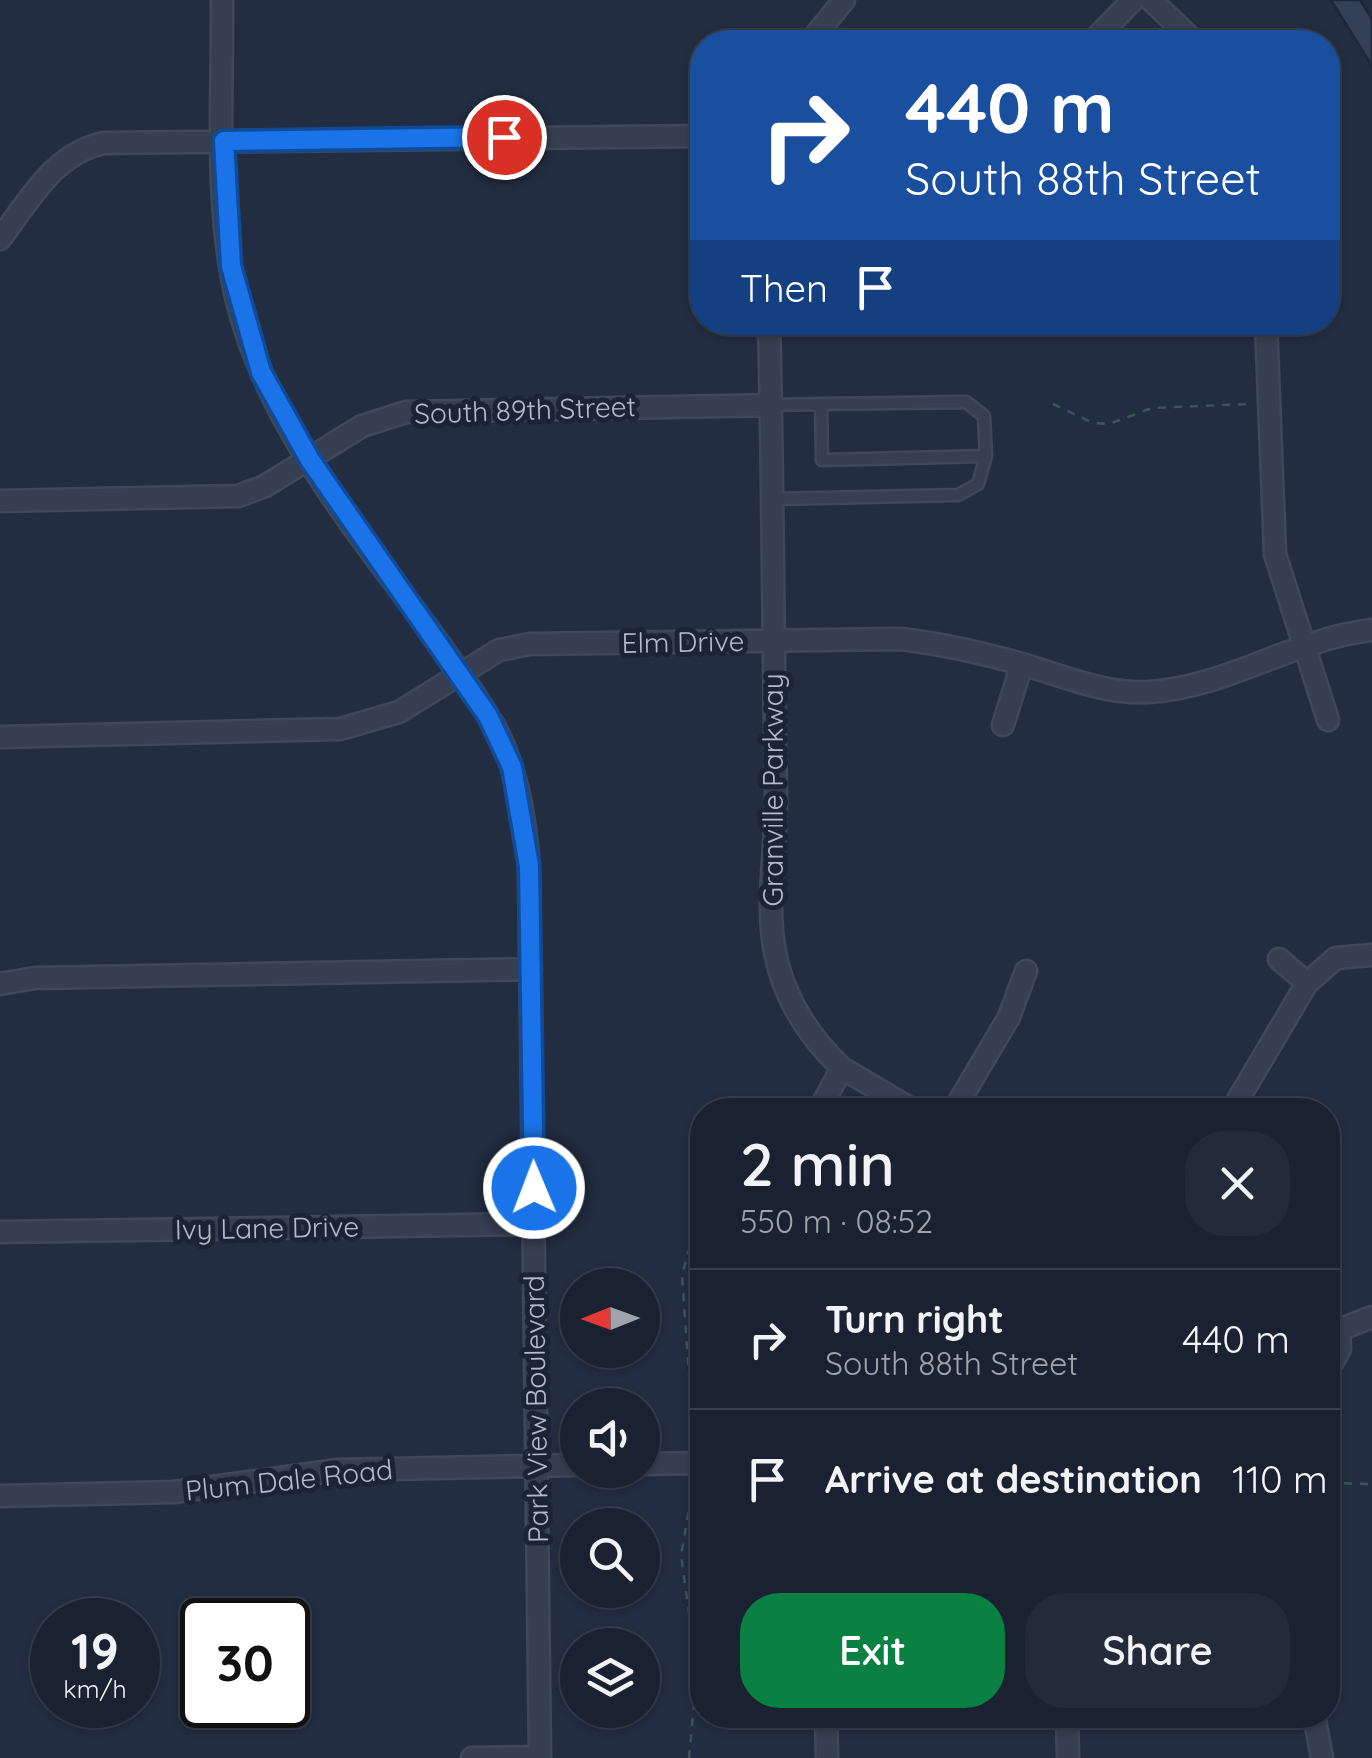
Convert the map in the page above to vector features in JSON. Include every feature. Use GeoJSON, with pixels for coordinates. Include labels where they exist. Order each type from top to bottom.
{"type":"FeatureCollection","features":[{"type":"Feature","properties":{"kind":"street","name":"Park View Boulevard"},"geometry":{"type":"LineString","coordinates":[[222,0],[226,234],[236,298],[261,372],[310,460],[495,727],[516,782],[529,866],[540,1758]]}},
{"type":"Feature","properties":{"kind":"street"},"geometry":{"type":"LineString","coordinates":[[820,30],[844,0]]}},
{"type":"Feature","properties":{"kind":"street"},"geometry":{"type":"LineString","coordinates":[[1103,30],[1132,0]]}},
{"type":"Feature","properties":{"kind":"street"},"geometry":{"type":"LineString","coordinates":[[1152,0],[1183,30]]}},
{"type":"Feature","properties":{"kind":"street"},"geometry":{"type":"LineString","coordinates":[[0,239],[55,168],[80,150],[104,143],[690,136]]}},
{"type":"Feature","properties":{"kind":"street","name":"Granville Parkway"},"geometry":{"type":"LineString","coordinates":[[768,335],[777,830],[773,940],[794,1009],[815,1042],[842,1068],[893,1098]]}},
{"type":"Feature","properties":{"kind":"street"},"geometry":{"type":"LineString","coordinates":[[1267,335],[1276,554],[1328,720]]}},
{"type":"Feature","properties":{"kind":"street","name":"South 89th Street"},"geometry":{"type":"LineString","coordinates":[[0,501],[224,498],[265,486],[362,426],[420,410],[771,405]]}},
{"type":"Feature","properties":{"kind":"street","name":"Elm Drive"},"geometry":{"type":"LineString","coordinates":[[0,737],[322,732],[384,718],[498,650],[519,645],[901,639],[948,645],[1100,686],[1142,692],[1195,685],[1302,644],[1372,630]]}},
{"type":"Feature","properties":{"kind":"street"},"geometry":{"type":"LineString","coordinates":[[1004,726],[1022,664]]}},
{"type":"Feature","properties":{"kind":"street"},"geometry":{"type":"LineString","coordinates":[[1239,1098],[1306,983],[1336,958],[1372,955]]}},
{"type":"Feature","properties":{"kind":"street"},"geometry":{"type":"LineString","coordinates":[[1279,959],[1306,983]]}},
{"type":"Feature","properties":{"kind":"street"},"geometry":{"type":"LineString","coordinates":[[0,984],[35,978],[530,969]]}},
{"type":"Feature","properties":{"kind":"street"},"geometry":{"type":"LineString","coordinates":[[961,1098],[1009,1017],[1026,972]]}},
{"type":"Feature","properties":{"kind":"street"},"geometry":{"type":"LineString","coordinates":[[826,1098],[842,1068]]}},
{"type":"Feature","properties":{"kind":"street","name":"Ivy Lane Drive"},"geometry":{"type":"LineString","coordinates":[[0,1232],[534,1224]]}},
{"type":"Feature","properties":{"kind":"street"},"geometry":{"type":"LineString","coordinates":[[1340,1322],[1372,1317]]}},
{"type":"Feature","properties":{"kind":"street"},"geometry":{"type":"LineString","coordinates":[[660,1463],[690,1462]]}},
{"type":"Feature","properties":{"kind":"street","name":"Plum Dale Road"},"geometry":{"type":"LineString","coordinates":[[0,1496],[174,1492],[338,1470],[560,1466]]}},
{"type":"Feature","properties":{"kind":"street"},"geometry":{"type":"LineString","coordinates":[[826,1728],[827,1758]]}},
{"type":"Feature","properties":{"kind":"street"},"geometry":{"type":"LineString","coordinates":[[1067,1728],[1068,1758]]}},
{"type":"Feature","properties":{"kind":"street"},"geometry":{"type":"LineString","coordinates":[[1316,1728],[1322,1758]]}},
{"type":"Feature","properties":{"kind":"street"},"geometry":{"type":"LineString","coordinates":[[472,1758],[540,1758]]}},
{"type":"Feature","properties":{"kind":"lane"},"geometry":{"type":"LineString","coordinates":[[821,404],[822,460],[986,456]]}},
{"type":"Feature","properties":{"kind":"lane"},"geometry":{"type":"LineString","coordinates":[[771,405],[972,404],[984,416],[986,456],[978,484],[958,494],[772,499]]}},
{"type":"Feature","properties":{"kind":"path"},"geometry":{"type":"LineString","coordinates":[[1053,404],[1094,422],[1110,424],[1152,408],[1256,404]]}},
{"type":"Feature","properties":{"kind":"path"},"geometry":{"type":"LineString","coordinates":[[690,1250],[682,1276],[690,1375]]}},
{"type":"Feature","properties":{"kind":"path"},"geometry":{"type":"LineString","coordinates":[[1340,1483],[1372,1484]]}},
{"type":"Feature","properties":{"kind":"path"},"geometry":{"type":"LineString","coordinates":[[690,1503],[681,1555],[690,1624]]}},
{"type":"Feature","properties":{"kind":"path"},"geometry":{"type":"LineString","coordinates":[[689,1758],[691,1728]]}},
{"type":"Feature","properties":{"kind":"building"},"geometry":{"type":"Polygon","coordinates":[[[1331,0],[1360,0],[1372,19],[1372,66],[1331,0]]]}},
{"type":"Feature","properties":{"kind":"route"},"geometry":{"type":"LineString","coordinates":[[504,137],[224,141],[226,234],[236,298],[261,372],[310,460],[461,674],[508,752],[523,815],[529,866],[534,1188]]}}]}
